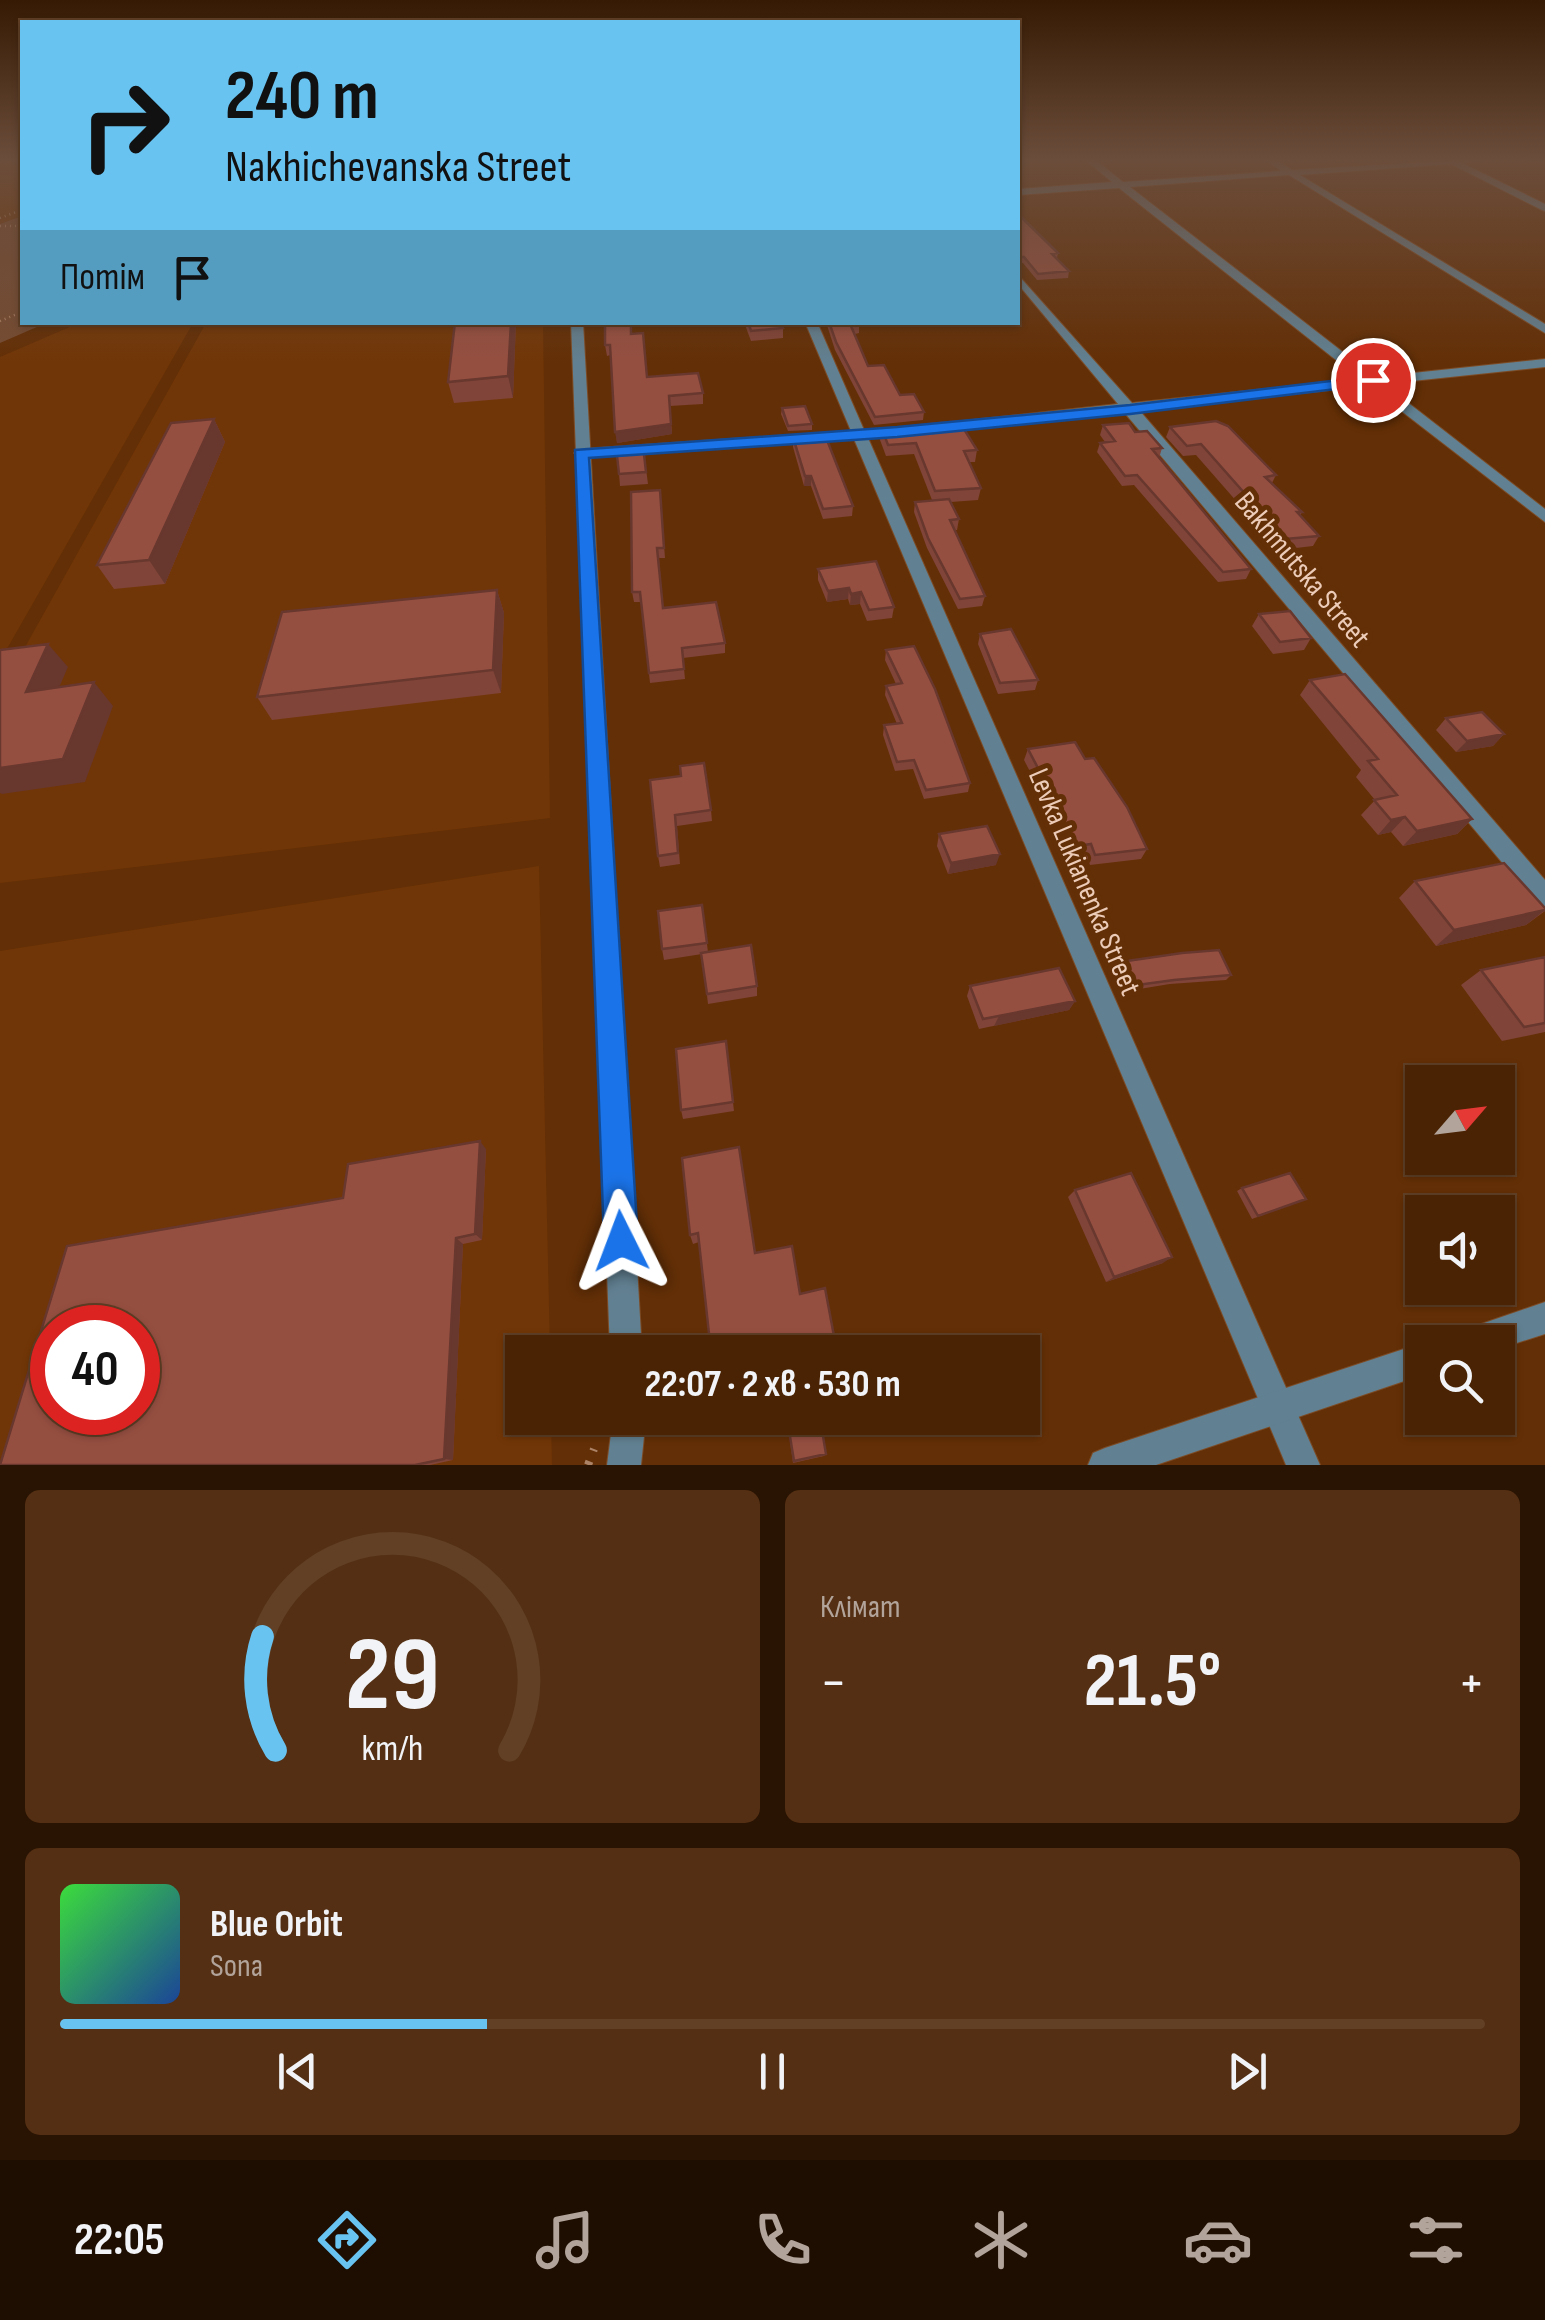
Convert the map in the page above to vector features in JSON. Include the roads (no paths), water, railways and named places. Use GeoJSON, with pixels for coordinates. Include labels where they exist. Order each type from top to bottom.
{"type":"FeatureCollection","features":[{"type":"Feature","properties":{"kind":"street"},"geometry":{"type":"LineString","coordinates":[[1173,226],[1545,517]]}},
{"type":"Feature","properties":{"kind":"street"},"geometry":{"type":"LineString","coordinates":[[1377,226],[1545,330]]}},
{"type":"Feature","properties":{"kind":"street","name":"Bakhmutska Street"},"geometry":{"type":"LineString","coordinates":[[1020,280],[1545,897]]}},
{"type":"Feature","properties":{"kind":"street"},"geometry":{"type":"LineString","coordinates":[[577,325],[580,454],[625,1335]]}},
{"type":"Feature","properties":{"kind":"street","name":"Levka Lukianenka Street"},"geometry":{"type":"LineString","coordinates":[[812,325],[1302,1465]]}},
{"type":"Feature","properties":{"kind":"street"},"geometry":{"type":"LineString","coordinates":[[580,454],[858,435],[1130,410],[1545,363]]}},
{"type":"Feature","properties":{"kind":"street"},"geometry":{"type":"LineString","coordinates":[[1515,1328],[1545,1318]]}},
{"type":"Feature","properties":{"kind":"street"},"geometry":{"type":"LineString","coordinates":[[1106,1465],[1405,1366]]}},
{"type":"Feature","properties":{"kind":"street"},"geometry":{"type":"LineString","coordinates":[[624,1465],[628,1435]]}}]}
